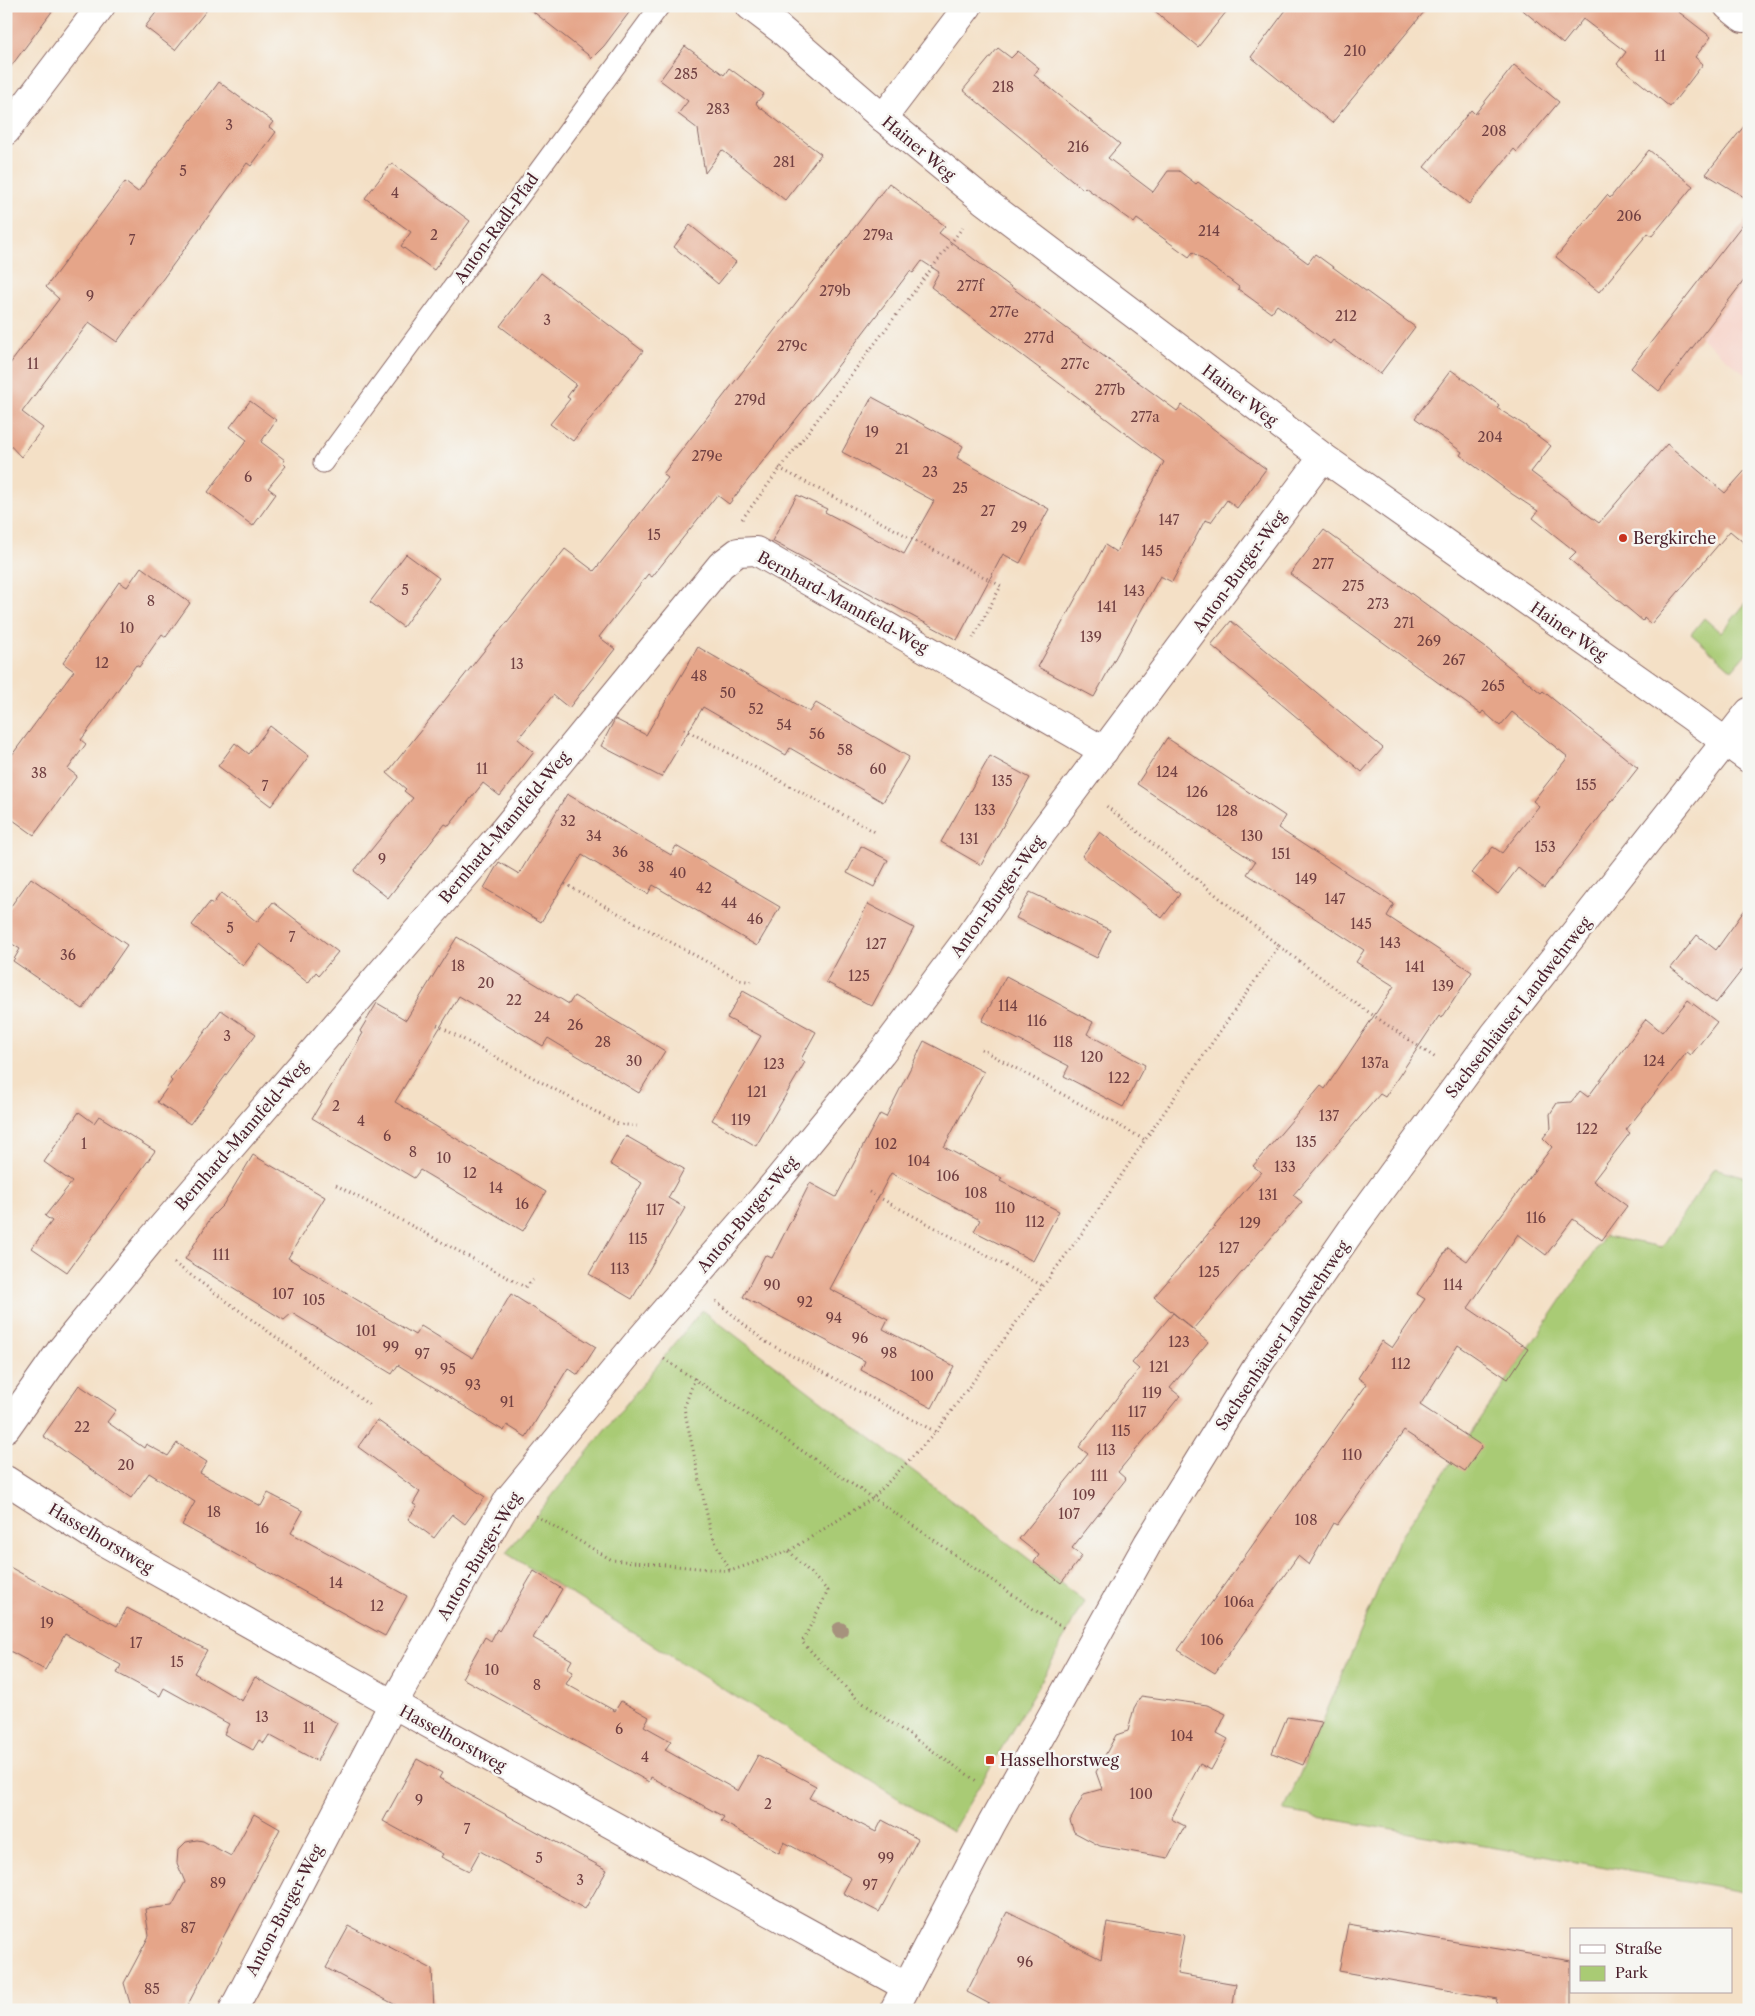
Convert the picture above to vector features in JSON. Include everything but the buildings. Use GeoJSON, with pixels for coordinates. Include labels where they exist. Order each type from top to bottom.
{"type":"FeatureCollection","features":[{"type":"Feature","properties":{"kind":"street"},"geometry":{"type":"LineString","coordinates":[[6,131],[101,6]]}},
{"type":"Feature","properties":{"kind":"street","name":"Hainer Weg"},"geometry":{"type":"LineString","coordinates":[[750,6],[779,28],[883,118],[983,200],[1323,457],[1725,741],[1749,760]]}},
{"type":"Feature","properties":{"kind":"street"},"geometry":{"type":"LineString","coordinates":[[883,118],[968,6]]}},
{"type":"Feature","properties":{"kind":"street","name":"Anton-Burger-Weg"},"geometry":{"type":"LineString","coordinates":[[232,2010],[393,1704],[508,1500],[637,1343],[763,1198],[881,1054],[968,938],[1033,845],[1323,457]]}},
{"type":"Feature","properties":{"kind":"street","name":"Bernhard-Mannfeld-Weg"},"geometry":{"type":"LineString","coordinates":[[6,1428],[61,1350],[150,1241],[499,836],[722,565],[738,552],[756,551],[1104,751]]}},
{"type":"Feature","properties":{"kind":"street","name":"Sachsenhäuser Landwehrweg"},"geometry":{"type":"LineString","coordinates":[[900,1998],[1004,1800],[1148,1543],[1258,1366],[1357,1222],[1463,1076],[1749,712]]}},
{"type":"Feature","properties":{"kind":"street","name":"Hasselhorstweg"},"geometry":{"type":"LineString","coordinates":[[6,1480],[97,1538],[393,1704],[900,1998]]}},
{"type":"Feature","properties":{"kind":"lane","name":"Anton-Radl-Pfad"},"geometry":{"type":"LineString","coordinates":[[328,456],[660,6]]}},
{"type":"Feature","properties":{"kind":"path"},"geometry":{"type":"LineString","coordinates":[[738,552],[735,528],[983,200]]}},
{"type":"Feature","properties":{"kind":"path"},"geometry":{"type":"LineString","coordinates":[[779,468],[1001,586],[958,667]]}},
{"type":"Feature","properties":{"kind":"path"},"geometry":{"type":"LineString","coordinates":[[684,729],[875,832]]}},
{"type":"Feature","properties":{"kind":"path"},"geometry":{"type":"LineString","coordinates":[[1079,784],[1280,946],[1351,1000],[1463,1076]]}},
{"type":"Feature","properties":{"kind":"path"},"geometry":{"type":"LineString","coordinates":[[565,884],[740,980],[753,982]]}},
{"type":"Feature","properties":{"kind":"path"},"geometry":{"type":"LineString","coordinates":[[508,1500],[612,1560],[730,1571],[789,1550],[873,1498],[936,1432],[1088,1225],[1144,1140],[1280,946]]}},
{"type":"Feature","properties":{"kind":"path"},"geometry":{"type":"LineString","coordinates":[[437,1025],[618,1124],[637,1126]]}},
{"type":"Feature","properties":{"kind":"path"},"geometry":{"type":"LineString","coordinates":[[981,1049],[1144,1140]]}},
{"type":"Feature","properties":{"kind":"path"},"geometry":{"type":"LineString","coordinates":[[336,1185],[525,1287],[533,1280]]}},
{"type":"Feature","properties":{"kind":"path"},"geometry":{"type":"LineString","coordinates":[[869,1192],[1043,1286]]}},
{"type":"Feature","properties":{"kind":"path"},"geometry":{"type":"LineString","coordinates":[[172,1261],[372,1408]]}},
{"type":"Feature","properties":{"kind":"path"},"geometry":{"type":"LineString","coordinates":[[691,1280],[764,1341],[936,1432]]}},
{"type":"Feature","properties":{"kind":"path"},"geometry":{"type":"LineString","coordinates":[[637,1343],[695,1378],[1045,1617],[1092,1644]]}},
{"type":"Feature","properties":{"kind":"path"},"geometry":{"type":"LineString","coordinates":[[695,1378],[684,1408],[711,1533],[730,1571]]}},
{"type":"Feature","properties":{"kind":"path"},"geometry":{"type":"LineString","coordinates":[[789,1550],[828,1591],[802,1642],[857,1699],[1004,1800]]}},
{"type":"Feature","properties":{"kind":"shaded area"},"geometry":{"type":"Polygon","coordinates":[[[1749,274],[1749,377],[1700,337],[1749,274]]]}},
{"type":"Feature","properties":{"kind":"green space"},"geometry":{"type":"Polygon","coordinates":[[[1749,599],[1749,650],[1732,670],[1691,634],[1704,618],[1721,633],[1749,599]]]}},
{"type":"Feature","properties":{"kind":"green space"},"geometry":{"type":"Polygon","coordinates":[[[1714,1168],[1749,1178],[1749,1892],[1284,1811],[1397,1542],[1605,1236],[1662,1247],[1714,1168]]]}},
{"type":"Feature","properties":{"kind":"green space"},"geometry":{"type":"Polygon","coordinates":[[[702,1310],[1084,1601],[1043,1678],[952,1832],[506,1553],[702,1310]]]}},
{"type":"Feature","properties":{"kind":"place","name":"Bergkirche"},"geometry":{"type":"Point","coordinates":[1623,538]}},
{"type":"Feature","properties":{"kind":"place","name":"Hasselhorstweg"},"geometry":{"type":"Point","coordinates":[990,1760]}}]}
